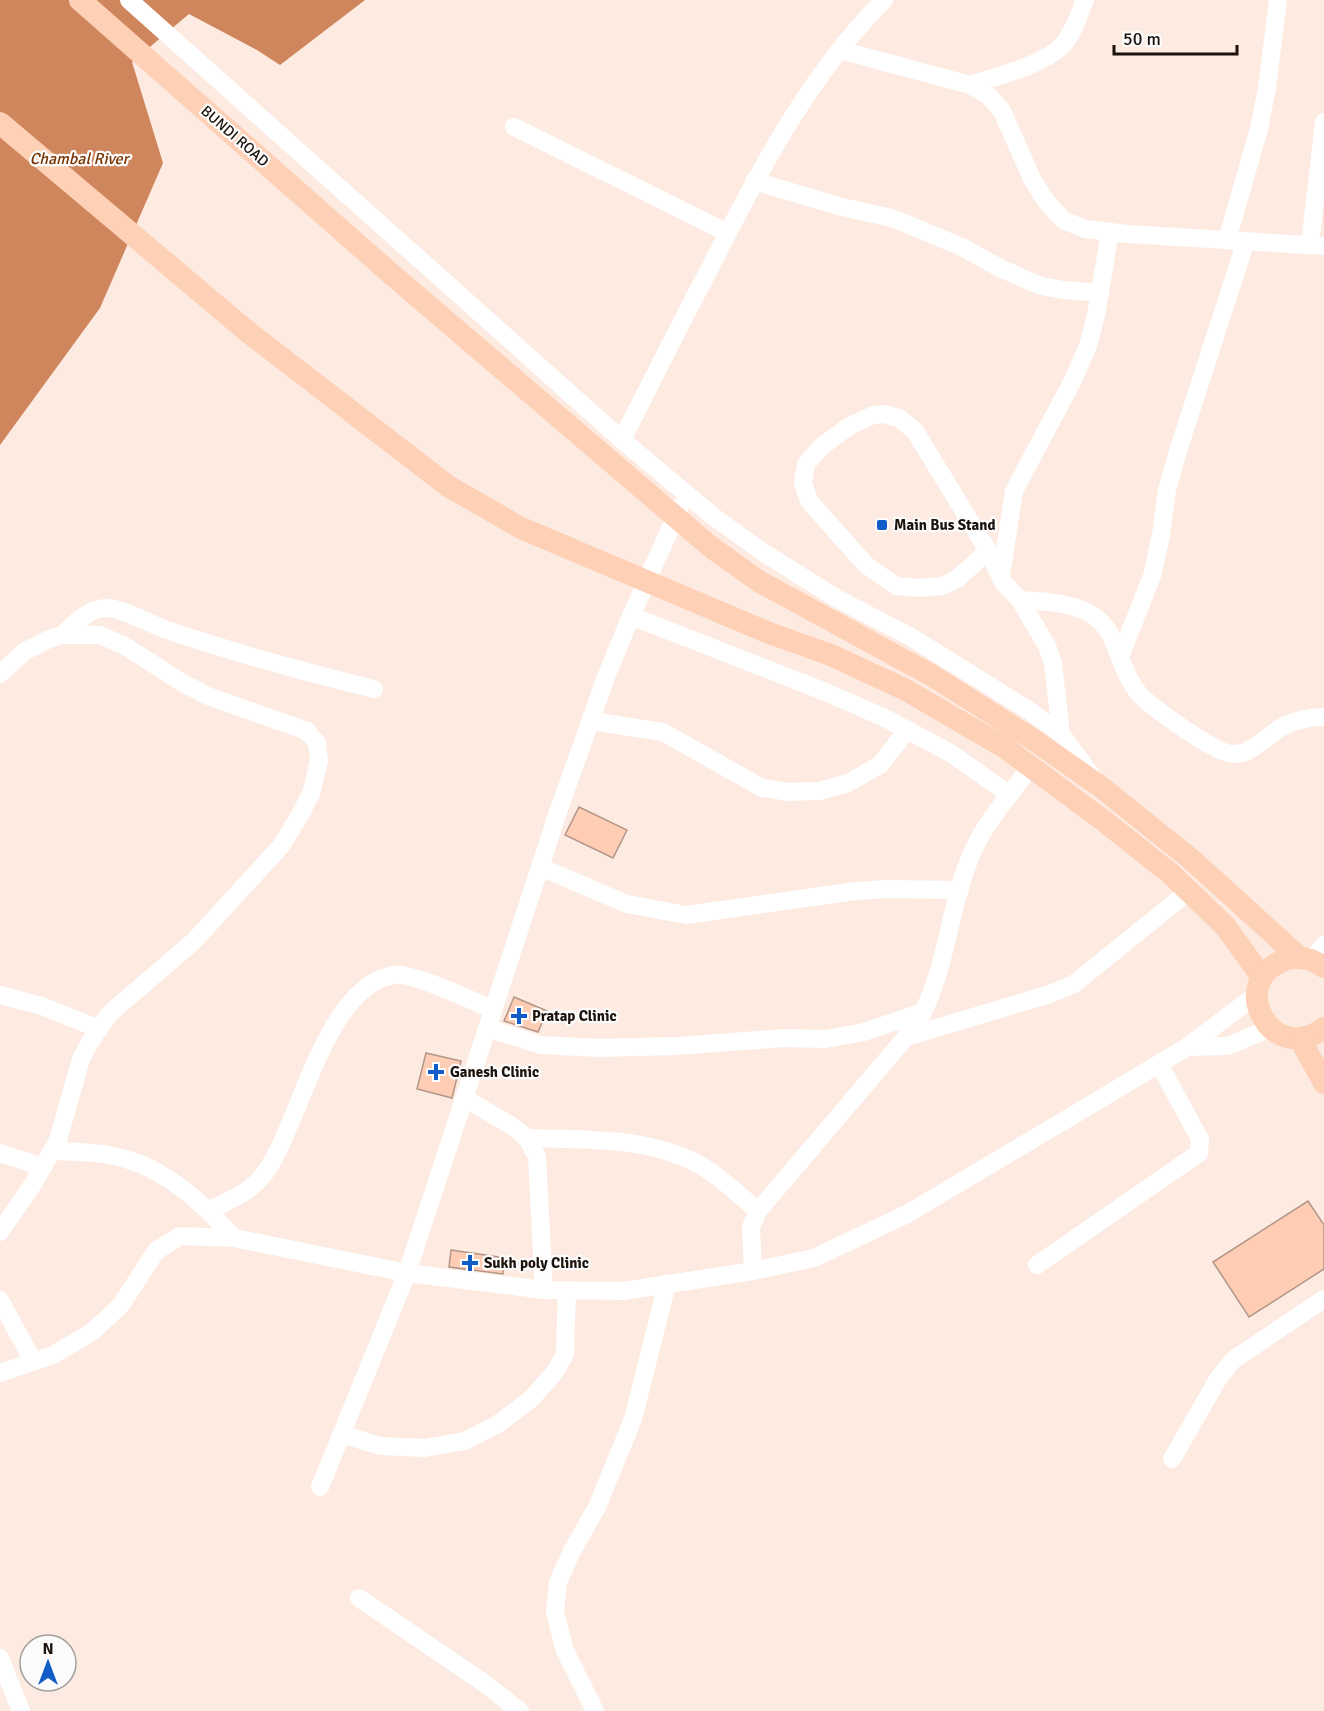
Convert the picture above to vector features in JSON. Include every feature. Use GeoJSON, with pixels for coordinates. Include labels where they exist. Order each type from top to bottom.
{"type":"FeatureCollection","features":[{"type":"Feature","properties":{"kind":"main road","name":"BUNDI ROAD"},"geometry":{"type":"LineString","coordinates":[[80,0],[390,273],[712,548],[760,582],[884,648],[1011,726],[1101,787],[1315,958]]}},
{"type":"Feature","properties":{"kind":"main road"},"geometry":{"type":"LineString","coordinates":[[0,123],[248,332],[448,486],[521,528],[769,633],[831,656],[906,690],[1004,747],[1172,874],[1225,926],[1259,986],[1260,1013],[1270,1029],[1284,1037],[1300,1039],[1316,1035],[1324,1028]]}},
{"type":"Feature","properties":{"kind":"main road"},"geometry":{"type":"LineString","coordinates":[[1259,986],[1269,969],[1279,962],[1289,958],[1315,958]]}},
{"type":"Feature","properties":{"kind":"main road"},"geometry":{"type":"LineString","coordinates":[[1300,1039],[1324,1083]]}},
{"type":"Feature","properties":{"kind":"street"},"geometry":{"type":"LineString","coordinates":[[129,0],[622,440],[686,494],[764,553],[836,598],[911,637],[1030,711],[1061,734],[1101,787]]}},
{"type":"Feature","properties":{"kind":"street"},"geometry":{"type":"LineString","coordinates":[[864,20],[870,0]]}},
{"type":"Feature","properties":{"kind":"street"},"geometry":{"type":"LineString","coordinates":[[622,440],[754,181],[789,123],[840,50],[864,20],[884,0]]}},
{"type":"Feature","properties":{"kind":"street"},"geometry":{"type":"LineString","coordinates":[[970,85],[1038,62],[1062,46],[1076,24],[1085,0]]}},
{"type":"Feature","properties":{"kind":"street"},"geometry":{"type":"LineString","coordinates":[[1227,240],[1259,129],[1267,88],[1278,0]]}},
{"type":"Feature","properties":{"kind":"street"},"geometry":{"type":"LineString","coordinates":[[840,50],[970,85],[989,96],[1002,111],[1032,179],[1046,201],[1063,220],[1085,230],[1317,245],[1324,122]]}},
{"type":"Feature","properties":{"kind":"street"},"geometry":{"type":"LineString","coordinates":[[514,127],[728,233]]}},
{"type":"Feature","properties":{"kind":"street"},"geometry":{"type":"LineString","coordinates":[[754,181],[842,207],[892,218],[962,247],[1000,268],[1041,286],[1100,293]]}},
{"type":"Feature","properties":{"kind":"street"},"geometry":{"type":"LineString","coordinates":[[1001,575],[1014,491],[1088,346],[1110,232]]}},
{"type":"Feature","properties":{"kind":"street"},"geometry":{"type":"LineString","coordinates":[[1120,657],[1152,576],[1161,535],[1167,490],[1246,241]]}},
{"type":"Feature","properties":{"kind":"street"},"geometry":{"type":"LineString","coordinates":[[988,551],[957,579],[943,586],[919,588],[896,586],[866,565],[809,501],[803,483],[806,464],[821,447],[848,427],[873,415],[884,414],[899,418],[915,431],[988,551],[1007,586],[1020,600],[1047,646],[1053,663],[1061,734]]}},
{"type":"Feature","properties":{"kind":"street"},"geometry":{"type":"LineString","coordinates":[[320,1487],[407,1273],[540,867],[591,721],[631,616],[686,494]]}},
{"type":"Feature","properties":{"kind":"street"},"geometry":{"type":"LineString","coordinates":[[1020,600],[1050,601],[1075,608],[1098,619],[1111,636],[1128,676],[1139,694],[1158,710],[1219,750],[1233,754],[1247,751],[1286,724],[1324,717]]}},
{"type":"Feature","properties":{"kind":"street"},"geometry":{"type":"LineString","coordinates":[[62,635],[79,619],[96,609],[109,607],[166,630],[284,667],[374,689]]}},
{"type":"Feature","properties":{"kind":"street"},"geometry":{"type":"LineString","coordinates":[[631,616],[823,691],[885,718],[952,754],[1010,795]]}},
{"type":"Feature","properties":{"kind":"street"},"geometry":{"type":"LineString","coordinates":[[0,674],[25,651],[49,639],[62,635],[100,635],[125,646],[181,682],[208,696],[307,731],[317,743],[319,760],[312,792],[281,846],[194,940],[109,1014],[81,1059],[61,1131],[48,1159],[0,1232]]}},
{"type":"Feature","properties":{"kind":"street"},"geometry":{"type":"LineString","coordinates":[[591,721],[663,732],[762,788],[789,792],[819,791],[848,783],[880,765],[907,730]]}},
{"type":"Feature","properties":{"kind":"street"},"geometry":{"type":"LineString","coordinates":[[753,1271],[751,1227],[758,1212],[906,1037],[923,1012],[936,979],[973,850],[1030,767]]}},
{"type":"Feature","properties":{"kind":"street"},"geometry":{"type":"LineString","coordinates":[[540,867],[627,904],[686,915],[856,891],[960,890]]}},
{"type":"Feature","properties":{"kind":"street"},"geometry":{"type":"LineString","coordinates":[[906,1037],[1047,995],[1074,984],[1189,891]]}},
{"type":"Feature","properties":{"kind":"street"},"geometry":{"type":"LineString","coordinates":[[208,1210],[240,1196],[264,1174],[279,1148],[331,1030],[349,1002],[370,985],[395,975],[426,982],[493,1010]]}},
{"type":"Feature","properties":{"kind":"street"},"geometry":{"type":"LineString","coordinates":[[0,1372],[53,1354],[92,1332],[121,1305],[156,1251],[180,1236],[234,1238],[407,1273],[544,1290],[623,1291],[753,1271],[814,1258],[907,1214],[1187,1047],[1259,986]]}},
{"type":"Feature","properties":{"kind":"street"},"geometry":{"type":"LineString","coordinates":[[0,995],[42,1006],[99,1029]]}},
{"type":"Feature","properties":{"kind":"street"},"geometry":{"type":"LineString","coordinates":[[487,1028],[541,1045],[598,1048],[677,1046],[785,1038],[826,1039],[864,1032],[923,1012]]}},
{"type":"Feature","properties":{"kind":"street"},"geometry":{"type":"LineString","coordinates":[[1187,1047],[1228,1046],[1270,1029]]}},
{"type":"Feature","properties":{"kind":"street"},"geometry":{"type":"LineString","coordinates":[[1037,1265],[1199,1153],[1200,1139],[1159,1064]]}},
{"type":"Feature","properties":{"kind":"street"},"geometry":{"type":"LineString","coordinates":[[464,1098],[512,1126],[527,1138],[537,1157],[544,1290]]}},
{"type":"Feature","properties":{"kind":"street"},"geometry":{"type":"LineString","coordinates":[[527,1138],[616,1141],[664,1149],[702,1166],[758,1212]]}},
{"type":"Feature","properties":{"kind":"street"},"geometry":{"type":"LineString","coordinates":[[0,1153],[48,1159],[92,1153],[126,1159],[149,1169],[191,1195],[234,1238]]}},
{"type":"Feature","properties":{"kind":"street"},"geometry":{"type":"LineString","coordinates":[[595,1711],[565,1650],[555,1612],[558,1582],[572,1551],[597,1507],[633,1419],[667,1284]]}},
{"type":"Feature","properties":{"kind":"street"},"geometry":{"type":"LineString","coordinates":[[341,1434],[380,1446],[425,1448],[465,1442],[498,1424],[531,1399],[555,1372],[565,1354],[567,1290]]}},
{"type":"Feature","properties":{"kind":"street"},"geometry":{"type":"LineString","coordinates":[[1172,1459],[1218,1379],[1233,1360],[1324,1299]]}},
{"type":"Feature","properties":{"kind":"street"},"geometry":{"type":"LineString","coordinates":[[0,1300],[33,1361]]}},
{"type":"Feature","properties":{"kind":"street"},"geometry":{"type":"LineString","coordinates":[[359,1598],[484,1683],[520,1711]]}},
{"type":"Feature","properties":{"kind":"street"},"geometry":{"type":"LineString","coordinates":[[0,1658],[21,1711]]}},
{"type":"Feature","properties":{"kind":"water","name":"Chambal River"},"geometry":{"type":"Polygon","coordinates":[[[0,0],[365,0],[280,65],[257,50],[189,14],[132,62],[163,163],[100,308],[0,445],[0,0]]]}},
{"type":"Feature","properties":{"kind":"building"},"geometry":{"type":"Polygon","coordinates":[[[579,807],[627,830],[613,858],[565,835],[579,807]]]}},
{"type":"Feature","properties":{"kind":"building"},"geometry":{"type":"Polygon","coordinates":[[[514,997],[547,1011],[538,1032],[504,1021],[514,997]]]}},
{"type":"Feature","properties":{"kind":"building"},"geometry":{"type":"Polygon","coordinates":[[[426,1053],[461,1061],[452,1098],[417,1089],[426,1053]]]}},
{"type":"Feature","properties":{"kind":"building"},"geometry":{"type":"Polygon","coordinates":[[[1308,1201],[1324,1225],[1324,1269],[1249,1317],[1213,1262],[1308,1201]]]}},
{"type":"Feature","properties":{"kind":"building"},"geometry":{"type":"Polygon","coordinates":[[[451,1250],[505,1258],[503,1274],[449,1267],[451,1250]]]}},
{"type":"Feature","properties":{"kind":"place","name":"Main Bus Stand"},"geometry":{"type":"Point","coordinates":[882,525]}},
{"type":"Feature","properties":{"kind":"place","name":"Pratap Clinic"},"geometry":{"type":"Point","coordinates":[519,1016]}},
{"type":"Feature","properties":{"kind":"place","name":"Ganesh Clinic"},"geometry":{"type":"Point","coordinates":[436,1072]}},
{"type":"Feature","properties":{"kind":"place","name":"Sukh poly Clinic"},"geometry":{"type":"Point","coordinates":[470,1263]}}]}
